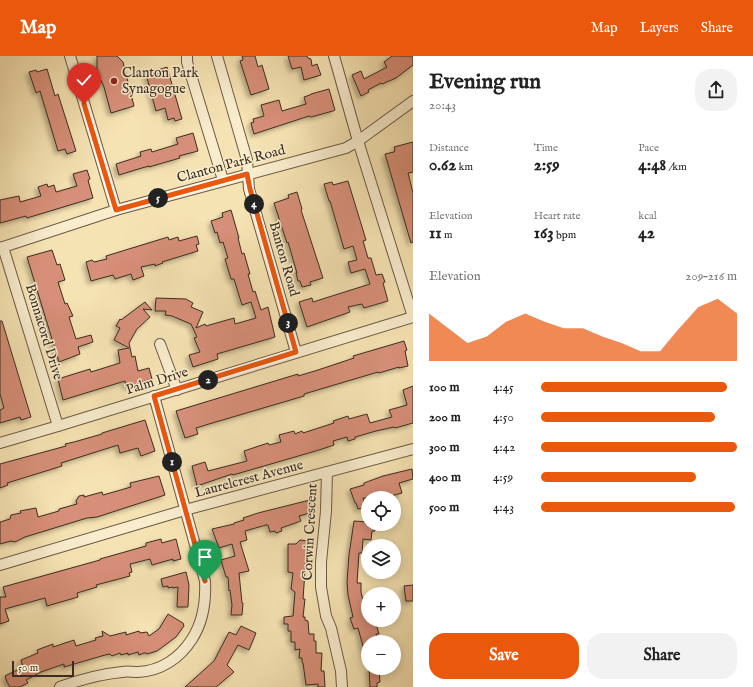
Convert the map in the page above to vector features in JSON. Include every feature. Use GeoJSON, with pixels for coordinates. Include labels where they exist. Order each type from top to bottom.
{"type":"FeatureCollection","features":[{"type":"Feature","properties":{"kind":"street"},"geometry":{"type":"LineString","coordinates":[[70,56],[116,210]]}},
{"type":"Feature","properties":{"kind":"street"},"geometry":{"type":"LineString","coordinates":[[187,56],[187,62],[223,180]]}},
{"type":"Feature","properties":{"kind":"street","name":"Banton Road"},"geometry":{"type":"LineString","coordinates":[[217,56],[247,160],[247,174],[250,189],[296,352]]}},
{"type":"Feature","properties":{"kind":"street"},"geometry":{"type":"LineString","coordinates":[[334,56],[358,141],[413,317]]}},
{"type":"Feature","properties":{"kind":"street","name":"Clanton Park Road"},"geometry":{"type":"LineString","coordinates":[[1,247],[116,210],[346,148],[413,101]]}},
{"type":"Feature","properties":{"kind":"street","name":"Bonnacord Drive"},"geometry":{"type":"LineString","coordinates":[[1,247],[58,426]]}},
{"type":"Feature","properties":{"kind":"street","name":"Palm Drive"},"geometry":{"type":"LineString","coordinates":[[0,443],[413,317]]}},
{"type":"Feature","properties":{"kind":"street"},"geometry":{"type":"LineString","coordinates":[[160,344],[177,390]]}},
{"type":"Feature","properties":{"kind":"street"},"geometry":{"type":"LineString","coordinates":[[60,687],[86,679],[123,672],[151,670],[165,665],[176,659],[187,647],[195,635],[200,623],[206,597],[205,581],[154,396]]}},
{"type":"Feature","properties":{"kind":"street","name":"Laurelcrest Avenue"},"geometry":{"type":"LineString","coordinates":[[0,566],[185,510],[413,449]]}},
{"type":"Feature","properties":{"kind":"street","name":"Corwin Crescent"},"geometry":{"type":"LineString","coordinates":[[326,472],[326,511],[321,562],[321,586],[326,616],[331,628],[341,671],[342,687]]}},
{"type":"Feature","properties":{"kind":"building","name":"Clanton Park Synagogue"},"geometry":{"type":"Polygon","coordinates":[[[97,56],[117,56],[123,62],[134,106],[111,113],[104,87],[97,72],[97,56]]]}},
{"type":"Feature","properties":{"kind":"building"},"geometry":{"type":"Polygon","coordinates":[[[242,56],[255,56],[258,67],[262,65],[269,89],[251,95],[240,61],[243,60],[242,56]]]}},
{"type":"Feature","properties":{"kind":"building"},"geometry":{"type":"Polygon","coordinates":[[[288,56],[307,56],[311,59],[312,66],[317,64],[321,75],[304,80],[301,67],[292,69],[288,56]]]}},
{"type":"Feature","properties":{"kind":"building"},"geometry":{"type":"Polygon","coordinates":[[[392,56],[413,56],[413,65],[396,78],[382,84],[381,83],[368,90],[369,92],[361,96],[352,75],[361,71],[364,79],[387,67],[384,62],[392,56]]]}},
{"type":"Feature","properties":{"kind":"building"},"geometry":{"type":"Polygon","coordinates":[[[167,67],[182,119],[175,121],[174,118],[168,120],[165,108],[156,111],[146,74],[167,67]]]}},
{"type":"Feature","properties":{"kind":"building"},"geometry":{"type":"Polygon","coordinates":[[[47,69],[55,96],[58,94],[76,151],[67,154],[65,149],[58,151],[40,91],[36,93],[29,72],[36,70],[37,72],[47,69]]]}},
{"type":"Feature","properties":{"kind":"building"},"geometry":{"type":"Polygon","coordinates":[[[329,89],[335,110],[311,117],[309,116],[254,134],[251,123],[254,122],[253,119],[264,116],[261,105],[279,100],[282,111],[306,104],[304,97],[329,89]]]}},
{"type":"Feature","properties":{"kind":"building"},"geometry":{"type":"Polygon","coordinates":[[[193,133],[198,151],[179,156],[180,158],[119,175],[116,164],[141,156],[140,152],[151,149],[152,152],[178,144],[176,138],[193,133]]]}},
{"type":"Feature","properties":{"kind":"building"},"geometry":{"type":"Polygon","coordinates":[[[413,142],[413,172],[408,173],[413,193],[413,242],[411,243],[385,154],[394,152],[394,147],[413,142]]]}},
{"type":"Feature","properties":{"kind":"building"},"geometry":{"type":"Polygon","coordinates":[[[87,170],[93,198],[27,218],[26,216],[0,223],[0,200],[19,196],[20,202],[41,196],[38,187],[47,184],[48,187],[54,185],[56,192],[77,186],[73,174],[87,170]]]}},
{"type":"Feature","properties":{"kind":"building"},"geometry":{"type":"Polygon","coordinates":[[[348,181],[366,240],[363,241],[368,258],[371,258],[376,275],[382,274],[388,301],[364,308],[362,304],[348,307],[350,312],[307,327],[299,302],[312,298],[313,302],[370,284],[365,269],[351,273],[348,262],[357,260],[353,246],[344,249],[324,184],[332,182],[333,185],[348,181]]]}},
{"type":"Feature","properties":{"kind":"building"},"geometry":{"type":"Polygon","coordinates":[[[297,192],[301,210],[323,278],[310,282],[311,285],[302,287],[300,281],[298,281],[288,242],[287,243],[274,203],[289,198],[288,195],[297,192]]]}},
{"type":"Feature","properties":{"kind":"building"},"geometry":{"type":"Polygon","coordinates":[[[231,210],[242,254],[244,253],[250,274],[248,274],[253,292],[255,291],[261,310],[268,307],[275,337],[217,354],[218,359],[193,367],[189,355],[200,352],[194,338],[197,337],[191,324],[172,316],[165,315],[166,311],[155,311],[156,298],[186,299],[193,303],[191,307],[203,312],[196,328],[205,324],[206,326],[234,318],[235,324],[256,318],[251,302],[242,305],[234,279],[231,279],[225,259],[228,258],[223,242],[220,243],[217,232],[215,233],[211,221],[223,217],[222,213],[231,210]]]}},
{"type":"Feature","properties":{"kind":"building"},"geometry":{"type":"Polygon","coordinates":[[[197,236],[199,244],[196,245],[198,251],[162,262],[163,263],[155,266],[155,264],[141,267],[144,276],[133,280],[131,274],[115,279],[113,275],[91,281],[86,262],[107,259],[106,256],[168,237],[169,240],[178,237],[179,241],[197,236]]]}},
{"type":"Feature","properties":{"kind":"building"},"geometry":{"type":"Polygon","coordinates":[[[52,250],[57,265],[60,264],[65,280],[58,282],[65,304],[67,303],[73,316],[69,317],[76,339],[91,335],[93,342],[78,347],[80,354],[59,362],[27,257],[52,250]]]}},
{"type":"Feature","properties":{"kind":"building"},"geometry":{"type":"Polygon","coordinates":[[[145,302],[152,310],[143,309],[150,317],[137,329],[129,343],[132,357],[135,356],[138,371],[149,368],[152,379],[126,387],[125,381],[63,400],[58,379],[90,369],[91,372],[120,363],[118,350],[129,348],[114,340],[120,328],[116,326],[120,319],[121,320],[145,302]]]}},
{"type":"Feature","properties":{"kind":"building"},"geometry":{"type":"Polygon","coordinates":[[[0,321],[2,321],[31,417],[21,420],[20,417],[0,423],[0,410],[4,408],[0,394],[0,321]]]}},
{"type":"Feature","properties":{"kind":"building"},"geometry":{"type":"Polygon","coordinates":[[[404,341],[407,350],[405,351],[408,366],[378,372],[196,428],[198,434],[185,438],[176,411],[298,374],[298,376],[318,370],[354,358],[353,356],[404,341]]]}},
{"type":"Feature","properties":{"kind":"building"},"geometry":{"type":"Polygon","coordinates":[[[413,386],[413,423],[376,431],[355,437],[355,439],[348,441],[347,437],[333,441],[334,445],[319,450],[233,475],[232,474],[197,486],[192,466],[205,462],[208,471],[247,461],[244,451],[268,443],[269,445],[281,442],[279,435],[294,431],[295,434],[302,431],[303,433],[334,423],[333,421],[348,416],[349,419],[367,414],[370,423],[392,417],[389,410],[407,405],[403,390],[413,386]]]}},
{"type":"Feature","properties":{"kind":"building"},"geometry":{"type":"Polygon","coordinates":[[[145,420],[155,451],[141,456],[138,448],[120,453],[118,445],[61,463],[62,466],[7,483],[8,485],[0,488],[0,464],[66,446],[65,444],[145,420]]]}},
{"type":"Feature","properties":{"kind":"building"},"geometry":{"type":"Polygon","coordinates":[[[412,469],[413,479],[399,483],[402,493],[401,493],[401,491],[361,491],[361,508],[358,509],[350,489],[364,485],[364,483],[383,476],[412,469]]]}},
{"type":"Feature","properties":{"kind":"building"},"geometry":{"type":"Polygon","coordinates":[[[159,476],[165,495],[97,517],[87,518],[25,537],[15,542],[11,541],[0,544],[0,522],[10,519],[11,515],[21,513],[20,511],[36,508],[38,517],[77,504],[76,501],[79,496],[84,495],[84,497],[102,492],[103,495],[131,487],[130,483],[159,476]]]}},
{"type":"Feature","properties":{"kind":"building"},"geometry":{"type":"Polygon","coordinates":[[[310,500],[313,512],[299,516],[301,521],[281,528],[282,531],[276,533],[275,531],[270,532],[268,525],[266,525],[245,531],[247,540],[240,542],[249,571],[239,573],[243,603],[242,615],[231,615],[232,605],[228,577],[226,577],[221,560],[235,556],[232,544],[219,548],[212,529],[234,524],[244,520],[243,518],[258,513],[310,500]]]}},
{"type":"Feature","properties":{"kind":"building"},"geometry":{"type":"Polygon","coordinates":[[[354,521],[361,522],[361,531],[372,531],[371,539],[361,539],[361,553],[359,553],[357,583],[361,583],[361,627],[377,627],[379,634],[361,635],[361,639],[358,628],[354,629],[350,618],[353,617],[348,595],[347,582],[354,521]]]}},
{"type":"Feature","properties":{"kind":"building"},"geometry":{"type":"Polygon","coordinates":[[[161,539],[162,543],[176,539],[181,559],[173,561],[173,559],[152,565],[150,559],[130,564],[132,572],[129,573],[130,576],[96,585],[97,587],[77,593],[78,597],[47,606],[45,598],[5,609],[9,621],[0,624],[0,597],[6,597],[3,587],[100,560],[146,546],[146,543],[161,539]]]}},
{"type":"Feature","properties":{"kind":"building"},"geometry":{"type":"Polygon","coordinates":[[[300,540],[309,541],[309,558],[306,557],[303,617],[305,617],[305,620],[308,621],[309,634],[314,634],[314,641],[316,641],[316,653],[322,653],[321,671],[324,671],[325,687],[318,687],[318,684],[306,685],[302,658],[299,658],[300,649],[295,650],[295,642],[291,642],[291,631],[288,631],[288,624],[284,624],[284,617],[293,616],[295,592],[291,589],[293,573],[288,572],[288,544],[296,544],[300,540]]]}},
{"type":"Feature","properties":{"kind":"building"},"geometry":{"type":"Polygon","coordinates":[[[186,572],[189,585],[188,607],[177,607],[178,587],[163,587],[161,579],[186,572]]]}},
{"type":"Feature","properties":{"kind":"building"},"geometry":{"type":"Polygon","coordinates":[[[413,585],[413,601],[406,601],[404,586],[413,585]]]}},
{"type":"Feature","properties":{"kind":"building"},"geometry":{"type":"Polygon","coordinates":[[[168,614],[183,623],[184,626],[176,637],[157,651],[139,655],[138,652],[128,655],[128,653],[121,655],[120,653],[112,656],[110,654],[64,667],[64,664],[41,672],[26,680],[28,683],[20,687],[10,687],[7,682],[5,676],[23,667],[21,660],[38,653],[37,650],[53,644],[53,647],[74,640],[76,646],[96,640],[95,638],[103,636],[102,631],[110,636],[126,632],[126,635],[139,631],[140,633],[147,632],[149,636],[159,629],[168,614]]]}},
{"type":"Feature","properties":{"kind":"building"},"geometry":{"type":"Polygon","coordinates":[[[241,626],[256,633],[249,650],[238,645],[227,665],[234,672],[216,687],[185,687],[214,661],[229,632],[236,635],[241,626]]]}},
{"type":"Feature","properties":{"kind":"building"},"geometry":{"type":"Polygon","coordinates":[[[369,675],[380,675],[380,682],[377,683],[377,687],[370,687],[369,675]]]}},
{"type":"Feature","properties":{"kind":"place","name":"Clanton Park Synagogue"},"geometry":{"type":"Point","coordinates":[114,81]}},
{"type":"Feature","properties":{"kind":"route"},"geometry":{"type":"LineString","coordinates":[[84,104],[116,210],[247,174],[296,352],[154,396],[205,581]]}}]}
